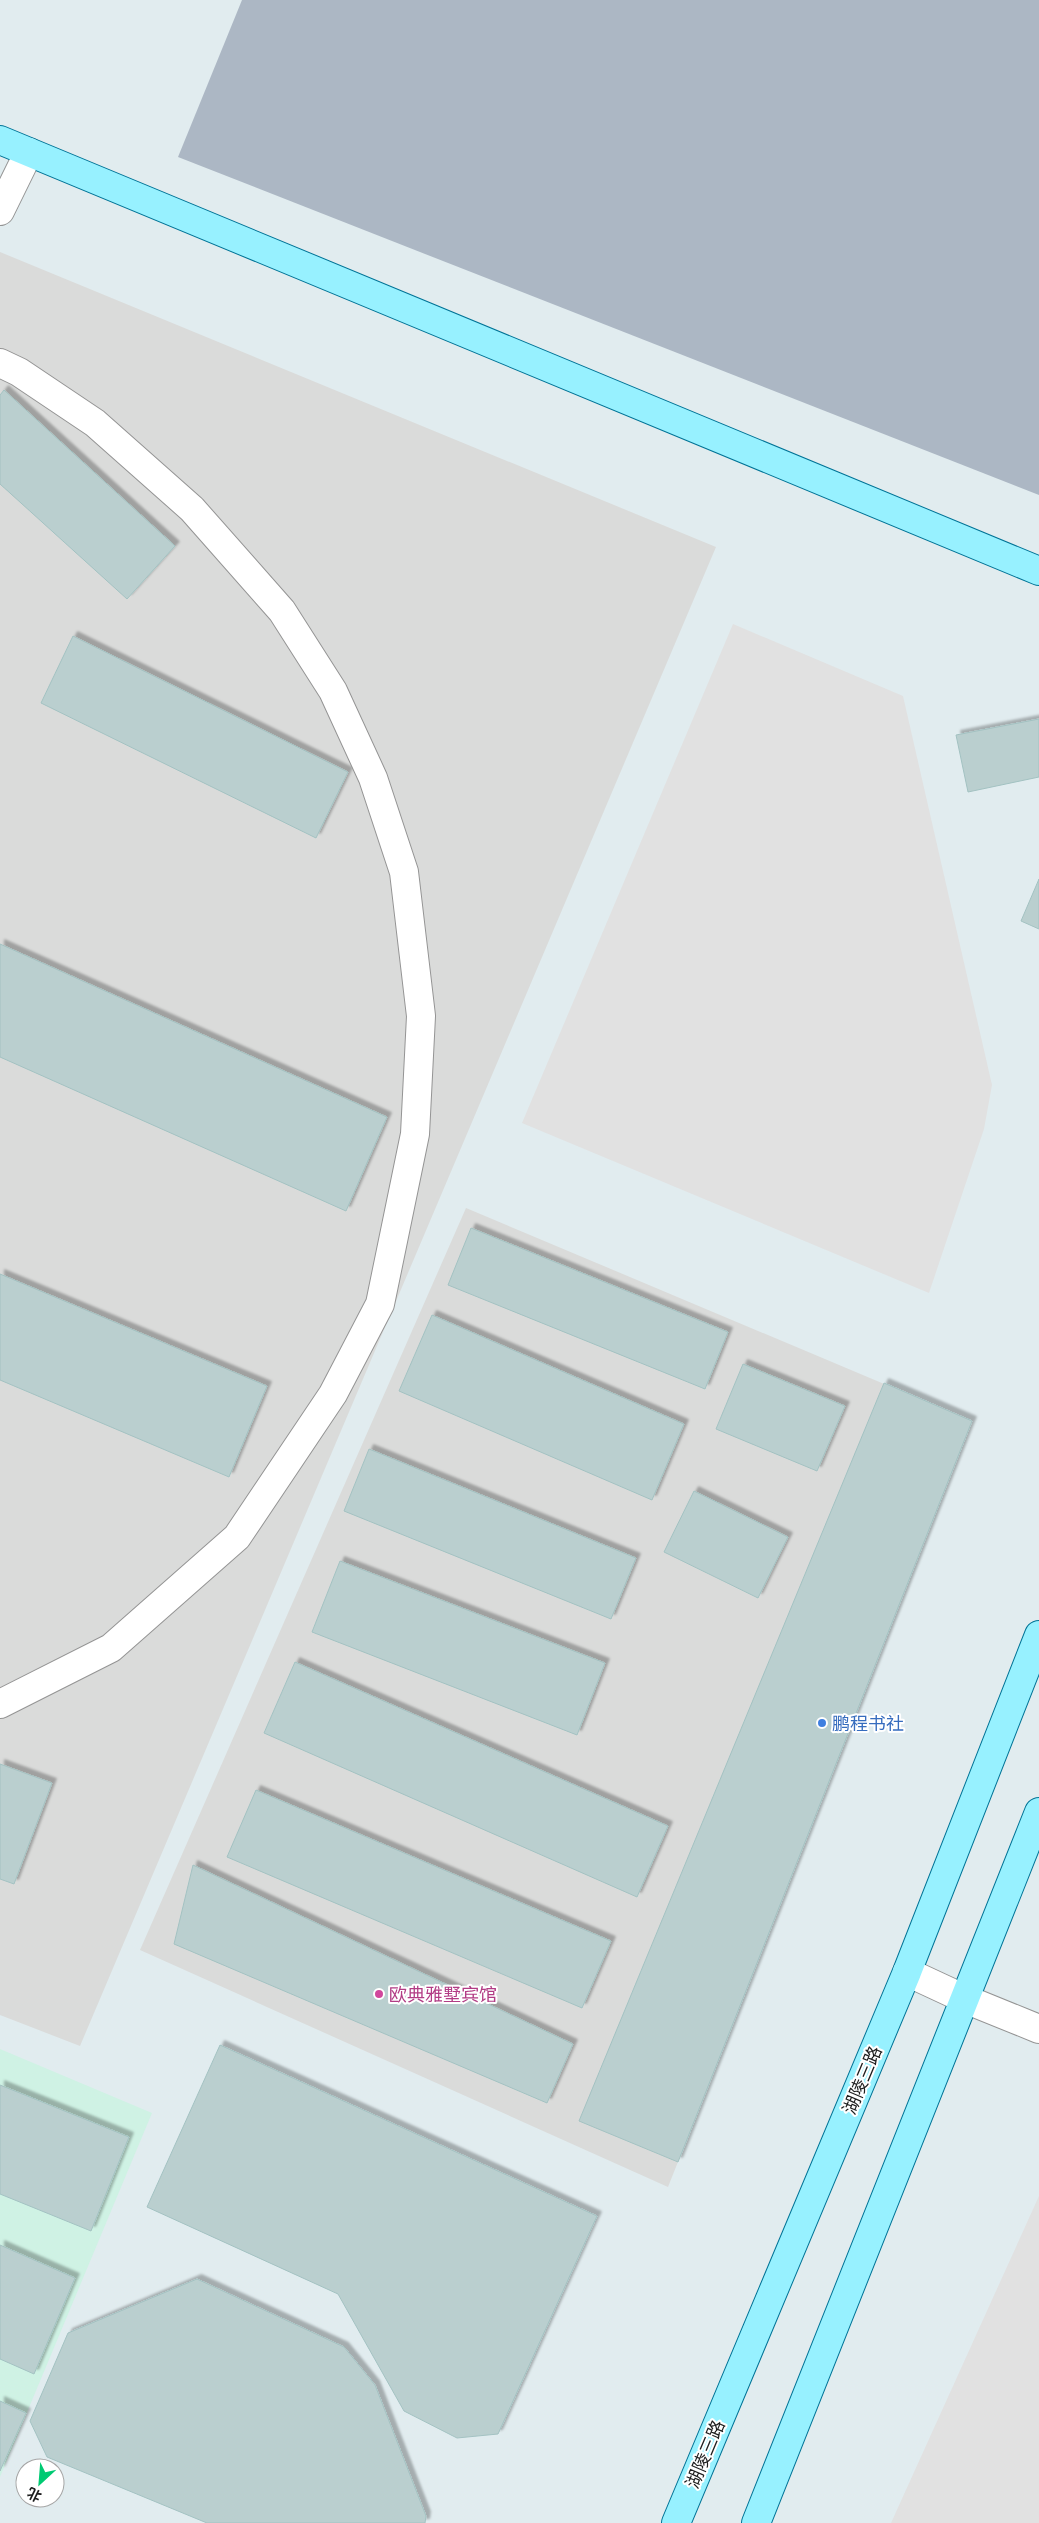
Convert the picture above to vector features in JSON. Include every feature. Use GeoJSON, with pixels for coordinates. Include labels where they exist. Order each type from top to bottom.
{"type":"FeatureCollection","features":[{"type":"Feature","properties":{"kind":"main road"},"geometry":{"type":"LineString","coordinates":[[0,140],[1039,571]]}},
{"type":"Feature","properties":{"kind":"main road","name":"湖陵三路"},"geometry":{"type":"LineString","coordinates":[[676,2523],[907,1972],[1039,1634]]}},
{"type":"Feature","properties":{"kind":"main road"},"geometry":{"type":"LineString","coordinates":[[756,2523],[1039,1812]]}},
{"type":"Feature","properties":{"kind":"street"},"geometry":{"type":"LineString","coordinates":[[0,211],[30,152]]}},
{"type":"Feature","properties":{"kind":"street"},"geometry":{"type":"LineString","coordinates":[[0,363],[19,372],[95,423],[192,509],[282,612],[333,691],[373,778],[404,872],[420,1016],[415,1134],[380,1304],[333,1394],[237,1537],[111,1648],[0,1704]]}},
{"type":"Feature","properties":{"kind":"street"},"geometry":{"type":"LineString","coordinates":[[907,1972],[965,2000],[1039,2029]]}},
{"type":"Feature","properties":{"kind":"shaded area"},"geometry":{"type":"Polygon","coordinates":[[[242,0],[1039,0],[1039,495],[178,157],[242,0]]]}},
{"type":"Feature","properties":{"kind":"shaded area"},"geometry":{"type":"Polygon","coordinates":[[[0,252],[716,547],[80,2046],[0,2015],[0,252]]]}},
{"type":"Feature","properties":{"kind":"shaded area"},"geometry":{"type":"Polygon","coordinates":[[[733,624],[903,696],[992,1085],[984,1129],[929,1293],[522,1123],[733,624]]]}},
{"type":"Feature","properties":{"kind":"shaded area"},"geometry":{"type":"Polygon","coordinates":[[[466,1208],[972,1421],[668,2187],[140,1950],[466,1208]]]}},
{"type":"Feature","properties":{"kind":"shaded area"},"geometry":{"type":"Polygon","coordinates":[[[0,2049],[152,2113],[0,2477],[0,2049]]]}},
{"type":"Feature","properties":{"kind":"shaded area"},"geometry":{"type":"Polygon","coordinates":[[[1039,2196],[1039,2523],[891,2523],[1039,2196]]]}},
{"type":"Feature","properties":{"kind":"building"},"geometry":{"type":"Polygon","coordinates":[[[4,390],[175,546],[127,599],[0,484],[0,395],[4,390]]]}},
{"type":"Feature","properties":{"kind":"building"},"geometry":{"type":"Polygon","coordinates":[[[73,636],[348,772],[316,838],[41,703],[73,636]]]}},
{"type":"Feature","properties":{"kind":"building"},"geometry":{"type":"Polygon","coordinates":[[[1039,719],[1039,777],[968,792],[956,735],[1039,719]]]}},
{"type":"Feature","properties":{"kind":"building"},"geometry":{"type":"Polygon","coordinates":[[[1039,879],[1039,929],[1021,921],[1039,879]]]}},
{"type":"Feature","properties":{"kind":"building"},"geometry":{"type":"Polygon","coordinates":[[[0,944],[387,1117],[346,1211],[0,1057],[0,944]]]}},
{"type":"Feature","properties":{"kind":"building"},"geometry":{"type":"Polygon","coordinates":[[[471,1228],[728,1332],[705,1389],[448,1285],[471,1228]]]}},
{"type":"Feature","properties":{"kind":"building"},"geometry":{"type":"Polygon","coordinates":[[[0,1274],[267,1386],[229,1477],[0,1380],[0,1274]]]}},
{"type":"Feature","properties":{"kind":"building"},"geometry":{"type":"Polygon","coordinates":[[[432,1315],[684,1424],[652,1500],[399,1391],[432,1315]]]}},
{"type":"Feature","properties":{"kind":"building"},"geometry":{"type":"Polygon","coordinates":[[[743,1364],[845,1406],[817,1471],[716,1429],[743,1364]]]}},
{"type":"Feature","properties":{"kind":"building"},"geometry":{"type":"Polygon","coordinates":[[[884,1383],[972,1421],[678,2162],[579,2121],[884,1383]]]}},
{"type":"Feature","properties":{"kind":"building"},"geometry":{"type":"Polygon","coordinates":[[[369,1449],[636,1558],[611,1619],[344,1511],[369,1449]]]}},
{"type":"Feature","properties":{"kind":"building"},"geometry":{"type":"Polygon","coordinates":[[[694,1491],[788,1537],[758,1598],[664,1552],[694,1491]]]}},
{"type":"Feature","properties":{"kind":"building"},"geometry":{"type":"Polygon","coordinates":[[[340,1561],[605,1663],[577,1735],[312,1632],[340,1561]]]}},
{"type":"Feature","properties":{"kind":"building"},"geometry":{"type":"Polygon","coordinates":[[[295,1662],[668,1826],[637,1897],[264,1733],[295,1662]]]}},
{"type":"Feature","properties":{"kind":"building"},"geometry":{"type":"Polygon","coordinates":[[[0,1764],[52,1783],[14,1884],[0,1879],[0,1764]]]}},
{"type":"Feature","properties":{"kind":"building"},"geometry":{"type":"Polygon","coordinates":[[[256,1790],[611,1941],[582,2008],[227,1857],[256,1790]]]}},
{"type":"Feature","properties":{"kind":"building","name":"欧典雅墅宾馆"},"geometry":{"type":"Polygon","coordinates":[[[193,1865],[573,2044],[547,2103],[174,1944],[193,1865]]]}},
{"type":"Feature","properties":{"kind":"building"},"geometry":{"type":"Polygon","coordinates":[[[220,2045],[597,2216],[498,2434],[457,2438],[404,2411],[338,2294],[147,2207],[220,2045]]]}},
{"type":"Feature","properties":{"kind":"building"},"geometry":{"type":"Polygon","coordinates":[[[0,2085],[129,2137],[91,2231],[0,2194],[0,2085]]]}},
{"type":"Feature","properties":{"kind":"building"},"geometry":{"type":"Polygon","coordinates":[[[0,2245],[75,2278],[34,2374],[0,2359],[0,2245]]]}},
{"type":"Feature","properties":{"kind":"building"},"geometry":{"type":"Polygon","coordinates":[[[197,2279],[344,2347],[375,2385],[426,2516],[425,2523],[207,2523],[65,2464],[65,2458],[47,2457],[30,2421],[68,2333],[197,2279]]]}},
{"type":"Feature","properties":{"kind":"building"},"geometry":{"type":"Polygon","coordinates":[[[0,2401],[26,2413],[0,2471],[0,2401]]]}},
{"type":"Feature","properties":{"kind":"place","name":"鹏程书社"},"geometry":{"type":"Point","coordinates":[822,1723]}},
{"type":"Feature","properties":{"kind":"place","name":"欧典雅墅宾馆"},"geometry":{"type":"Point","coordinates":[379,1994]}}]}
